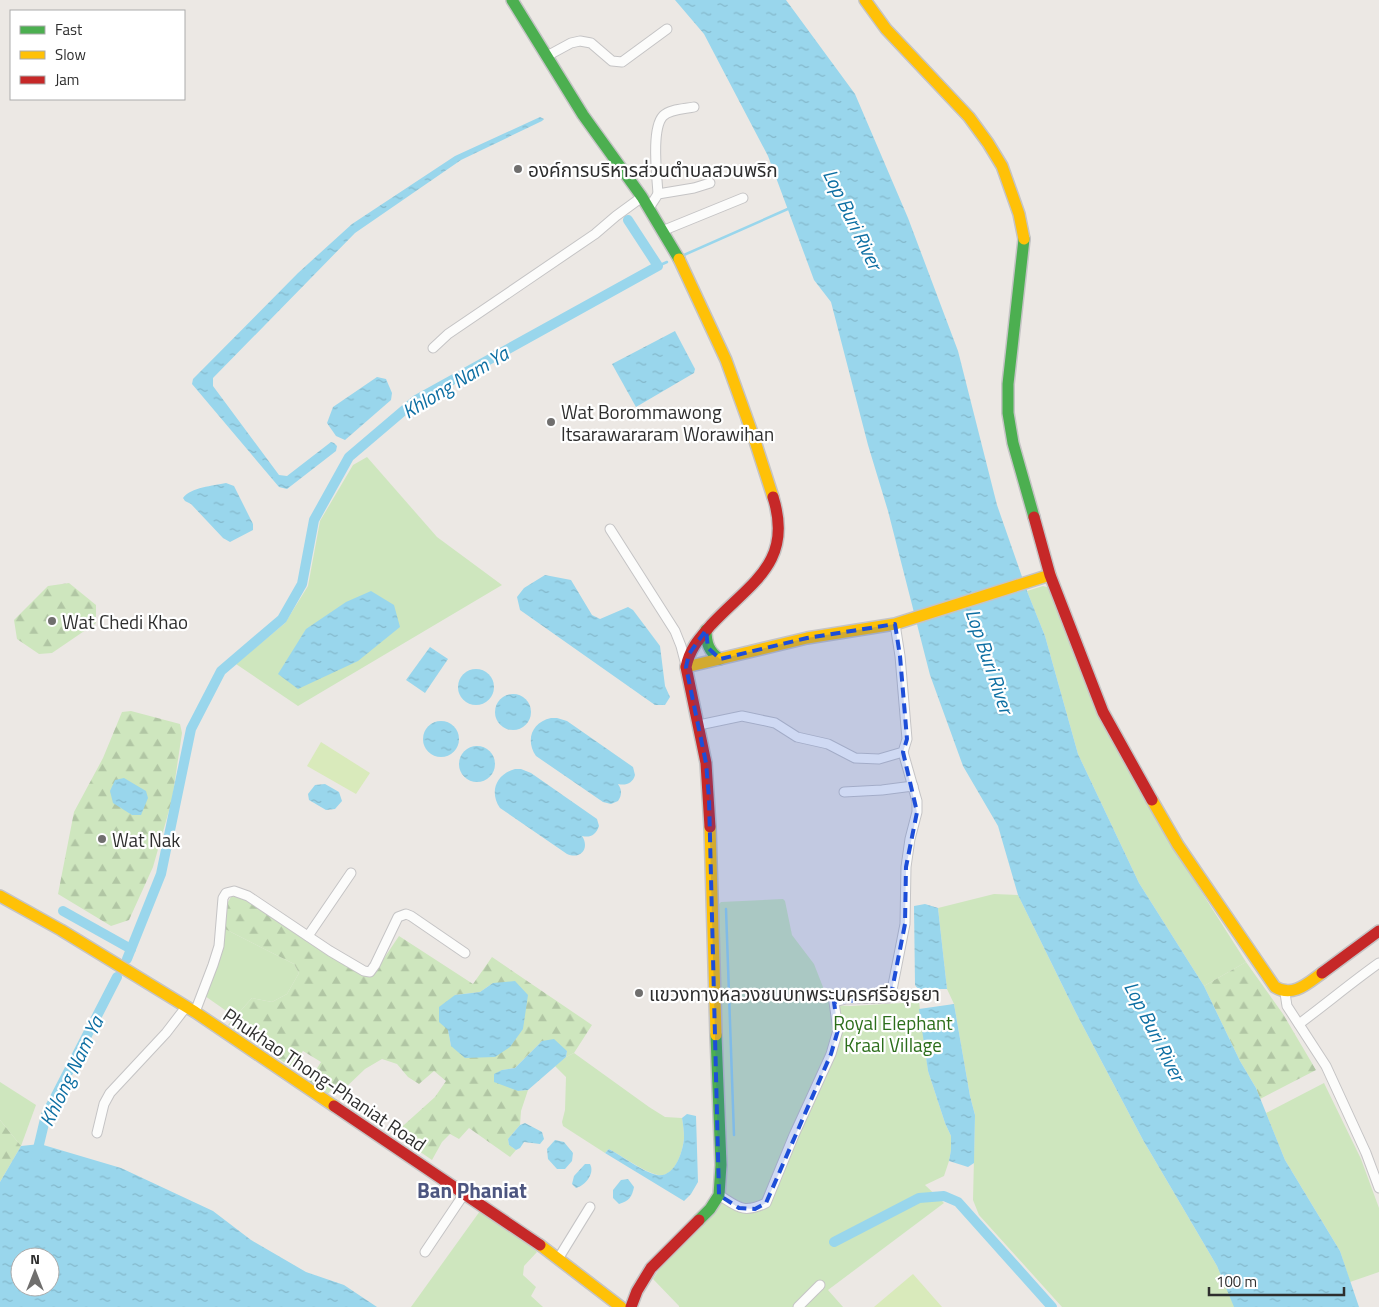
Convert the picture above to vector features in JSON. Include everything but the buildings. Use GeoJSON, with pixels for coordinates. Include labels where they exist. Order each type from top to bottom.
{"type":"FeatureCollection","features":[{"type":"Feature","properties":{"kind":"street"},"geometry":{"type":"LineString","coordinates":[[512,0],[583,115],[642,197],[684,266],[726,360],[776,507],[778,534],[776,549],[770,562],[759,578],[697,641],[689,654],[686,667]]}},
{"type":"Feature","properties":{"kind":"street"},"geometry":{"type":"LineString","coordinates":[[865,0],[886,29],[969,117],[1002,166],[1012,191],[1024,238],[1008,384],[1008,413],[1013,443],[1050,575],[1104,712],[1178,845],[1275,987],[1280,991],[1285,993],[1303,987],[1379,931]]}},
{"type":"Feature","properties":{"kind":"street"},"geometry":{"type":"LineString","coordinates":[[547,56],[571,43],[580,41],[591,43],[612,61],[622,62],[667,29]]}},
{"type":"Feature","properties":{"kind":"street"},"geometry":{"type":"LineString","coordinates":[[649,208],[658,194],[656,143],[658,127],[663,116],[669,112],[694,107]]}},
{"type":"Feature","properties":{"kind":"street"},"geometry":{"type":"LineString","coordinates":[[658,194],[694,188],[710,183]]}},
{"type":"Feature","properties":{"kind":"street"},"geometry":{"type":"LineString","coordinates":[[433,348],[448,334],[595,234],[642,197]]}},
{"type":"Feature","properties":{"kind":"street"},"geometry":{"type":"LineString","coordinates":[[662,231],[744,198]]}},
{"type":"Feature","properties":{"kind":"street"},"geometry":{"type":"LineString","coordinates":[[610,529],[675,631],[686,667],[706,763],[709,798],[721,1165],[719,1195],[710,1210],[651,1268],[637,1291],[631,1307]]}},
{"type":"Feature","properties":{"kind":"street"},"geometry":{"type":"LineString","coordinates":[[686,667],[807,638],[898,622],[1050,575]]}},
{"type":"Feature","properties":{"kind":"street"},"geometry":{"type":"LineString","coordinates":[[719,1195],[739,1208],[754,1209],[766,1203],[794,1135],[831,1054],[838,1030],[834,1002],[846,999],[890,998],[905,924],[906,867],[910,839],[917,812],[917,801],[903,752],[908,739],[898,622]]}},
{"type":"Feature","properties":{"kind":"street"},"geometry":{"type":"LineString","coordinates":[[706,630],[708,648],[713,655],[720,659]]}},
{"type":"Feature","properties":{"kind":"street"},"geometry":{"type":"LineString","coordinates":[[699,725],[742,716],[775,723],[797,737],[828,744],[855,758],[879,759],[903,752]]}},
{"type":"Feature","properties":{"kind":"street"},"geometry":{"type":"LineString","coordinates":[[844,792],[913,786]]}},
{"type":"Feature","properties":{"kind":"street"},"geometry":{"type":"LineString","coordinates":[[308,936],[351,872]]}},
{"type":"Feature","properties":{"kind":"street"},"geometry":{"type":"LineString","coordinates":[[97,1134],[104,1104],[110,1093],[190,1010],[213,965],[219,946],[223,898],[226,893],[234,892],[248,896],[364,971],[370,972],[398,917],[406,914],[465,953]]}},
{"type":"Feature","properties":{"kind":"street","name":"Phukhao Thong-Phaniat Road"},"geometry":{"type":"LineString","coordinates":[[0,896],[61,930],[190,1010],[464,1194],[558,1259],[621,1307]]}},
{"type":"Feature","properties":{"kind":"street"},"geometry":{"type":"LineString","coordinates":[[1299,1024],[1346,986],[1379,963]]}},
{"type":"Feature","properties":{"kind":"street"},"geometry":{"type":"LineString","coordinates":[[1285,993],[1287,1006],[1326,1066],[1366,1153],[1379,1188]]}},
{"type":"Feature","properties":{"kind":"street"},"geometry":{"type":"LineString","coordinates":[[425,1252],[464,1194]]}},
{"type":"Feature","properties":{"kind":"street"},"geometry":{"type":"LineString","coordinates":[[558,1259],[590,1207]]}},
{"type":"Feature","properties":{"kind":"street"},"geometry":{"type":"LineString","coordinates":[[798,1307],[820,1285]]}},
{"type":"Feature","properties":{"kind":"highlighted area"},"geometry":{"type":"Polygon","coordinates":[[[895,624],[900,656],[907,739],[903,752],[917,812],[906,867],[905,924],[892,990],[889,998],[834,1002],[838,1030],[831,1054],[766,1203],[755,1209],[739,1208],[719,1195],[709,798],[706,763],[686,667],[689,654],[706,630],[708,648],[720,659],[807,638],[895,624]]]}},
{"type":"Feature","properties":{"kind":"green space"},"geometry":{"type":"Polygon","coordinates":[[[367,457],[437,537],[502,585],[298,706],[236,664],[285,623],[308,586],[320,521],[353,465],[367,457]]]}},
{"type":"Feature","properties":{"kind":"green space"},"geometry":{"type":"Polygon","coordinates":[[[69,583],[96,605],[96,623],[52,653],[39,654],[17,639],[14,620],[48,586],[69,583]]]}},
{"type":"Feature","properties":{"kind":"green space"},"geometry":{"type":"Polygon","coordinates":[[[1043,586],[1050,588],[1097,714],[1164,833],[1246,962],[1204,986],[1139,883],[1078,754],[1045,636],[1027,591],[1043,586]]]}},
{"type":"Feature","properties":{"kind":"green space"},"geometry":{"type":"Polygon","coordinates":[[[131,711],[180,724],[182,733],[172,800],[153,867],[129,920],[111,926],[58,894],[74,812],[103,758],[122,712],[131,711]]]}},
{"type":"Feature","properties":{"kind":"green space"},"geometry":{"type":"Polygon","coordinates":[[[321,742],[370,773],[356,794],[307,766],[321,742]]]}},
{"type":"Feature","properties":{"kind":"green space"},"geometry":{"type":"Polygon","coordinates":[[[994,894],[1018,895],[1075,1011],[1143,1140],[1217,1266],[1235,1307],[1062,1307],[979,1215],[973,1200],[975,1115],[954,1004],[947,989],[938,908],[994,894]]]}},
{"type":"Feature","properties":{"kind":"green space"},"geometry":{"type":"Polygon","coordinates":[[[237,896],[248,901],[372,976],[399,936],[473,984],[492,957],[592,1025],[574,1053],[566,1057],[567,1051],[542,1041],[515,1068],[502,1070],[518,1091],[528,1090],[521,1111],[520,1125],[508,1139],[509,1145],[516,1150],[510,1157],[469,1128],[459,1139],[450,1134],[442,1142],[432,1160],[394,1134],[435,1097],[446,1081],[434,1071],[419,1084],[408,1077],[397,1064],[382,1059],[365,1069],[342,1091],[334,1086],[328,1094],[309,1081],[321,1062],[303,1051],[291,1067],[228,1025],[252,998],[272,1002],[287,994],[299,973],[294,964],[225,929],[228,902],[231,897],[237,896]],[[493,983],[480,992],[455,995],[448,1030],[451,1046],[493,983]]]}},
{"type":"Feature","properties":{"kind":"green space","name":"Royal Elephant Kraal Village"},"geometry":{"type":"Polygon","coordinates":[[[783,899],[792,935],[814,964],[830,1005],[851,1006],[919,1002],[928,1071],[951,1136],[951,1150],[944,1176],[925,1185],[944,1203],[828,1290],[843,1307],[679,1307],[653,1279],[663,1263],[678,1247],[713,1215],[721,1201],[727,1179],[718,905],[721,902],[783,899]]]}},
{"type":"Feature","properties":{"kind":"green space"},"geometry":{"type":"Polygon","coordinates":[[[225,929],[294,964],[299,973],[287,994],[272,1002],[252,998],[235,1017],[205,996],[223,945],[225,929]]]}},
{"type":"Feature","properties":{"kind":"green space"},"geometry":{"type":"Polygon","coordinates":[[[1246,962],[1283,1014],[1316,1070],[1260,1099],[1204,986],[1246,962]]]}},
{"type":"Feature","properties":{"kind":"green space"},"geometry":{"type":"Polygon","coordinates":[[[574,1053],[665,1117],[682,1118],[684,1138],[682,1150],[677,1162],[669,1172],[664,1175],[658,1175],[609,1149],[605,1153],[563,1126],[566,1077],[555,1066],[574,1053]]]}},
{"type":"Feature","properties":{"kind":"green space"},"geometry":{"type":"Polygon","coordinates":[[[0,1082],[36,1105],[21,1146],[0,1120],[0,1082]]]}},
{"type":"Feature","properties":{"kind":"green space"},"geometry":{"type":"Polygon","coordinates":[[[1324,1083],[1361,1159],[1379,1208],[1379,1272],[1350,1282],[1340,1251],[1285,1160],[1266,1113],[1324,1083]]]}},
{"type":"Feature","properties":{"kind":"green space"},"geometry":{"type":"Polygon","coordinates":[[[0,1120],[21,1146],[0,1182],[0,1120]]]}},
{"type":"Feature","properties":{"kind":"green space"},"geometry":{"type":"Polygon","coordinates":[[[480,1211],[520,1237],[537,1252],[524,1266],[523,1275],[536,1287],[531,1296],[543,1307],[411,1307],[480,1211]]]}},
{"type":"Feature","properties":{"kind":"green space"},"geometry":{"type":"Polygon","coordinates":[[[913,1274],[942,1307],[874,1307],[913,1274]]]}},
{"type":"Feature","properties":{"kind":"water","name":"Lop Buri River"},"geometry":{"type":"Polygon","coordinates":[[[675,0],[786,0],[855,94],[908,218],[958,351],[997,505],[1045,636],[1078,754],[1139,883],[1204,986],[1240,1061],[1256,1088],[1285,1160],[1340,1251],[1359,1307],[1234,1307],[1217,1266],[1143,1140],[1075,1011],[1018,895],[998,826],[963,766],[930,675],[831,302],[814,280],[768,156],[704,34],[675,0]]]}},
{"type":"Feature","properties":{"kind":"water"},"geometry":{"type":"Polygon","coordinates":[[[540,117],[544,119],[461,160],[355,233],[213,378],[213,386],[279,475],[287,476],[331,442],[337,446],[336,451],[287,489],[279,487],[192,384],[193,379],[298,273],[352,224],[455,156],[540,117]]]}},
{"type":"Feature","properties":{"kind":"water"},"geometry":{"type":"Polygon","coordinates":[[[675,331],[695,369],[694,373],[636,407],[612,364],[675,331]]]}},
{"type":"Feature","properties":{"kind":"water"},"geometry":{"type":"Polygon","coordinates":[[[377,377],[386,379],[392,393],[391,400],[345,440],[336,436],[327,423],[333,407],[377,377]]]}},
{"type":"Feature","properties":{"kind":"water"},"geometry":{"type":"Polygon","coordinates":[[[226,483],[234,486],[253,524],[253,530],[230,542],[223,538],[183,498],[191,491],[226,483]]]}},
{"type":"Feature","properties":{"kind":"water"},"geometry":{"type":"Polygon","coordinates":[[[545,575],[571,580],[592,615],[600,619],[628,607],[633,610],[660,646],[665,686],[670,697],[665,705],[655,705],[520,610],[517,597],[524,588],[545,575]]]}},
{"type":"Feature","properties":{"kind":"water"},"geometry":{"type":"Polygon","coordinates":[[[371,591],[394,605],[400,627],[358,661],[298,689],[278,674],[306,629],[346,602],[371,591]]]}},
{"type":"Feature","properties":{"kind":"water"},"geometry":{"type":"Polygon","coordinates":[[[430,647],[448,659],[425,693],[406,680],[430,647]]]}},
{"type":"Feature","properties":{"kind":"water"},"geometry":{"type":"Polygon","coordinates":[[[476,669],[483,670],[489,674],[493,680],[493,694],[489,700],[483,704],[476,705],[469,704],[463,700],[459,694],[458,687],[459,680],[463,674],[469,670],[476,669]]]}},
{"type":"Feature","properties":{"kind":"water"},"geometry":{"type":"Polygon","coordinates":[[[513,694],[520,695],[526,699],[530,705],[530,719],[526,725],[520,729],[513,730],[506,729],[500,725],[496,719],[495,712],[496,705],[500,699],[506,695],[513,694]]]}},
{"type":"Feature","properties":{"kind":"water"},"geometry":{"type":"Polygon","coordinates":[[[551,718],[567,721],[633,767],[635,775],[633,780],[626,784],[618,784],[621,792],[618,801],[611,804],[603,802],[536,756],[531,744],[532,732],[539,723],[551,718]]]}},
{"type":"Feature","properties":{"kind":"water"},"geometry":{"type":"Polygon","coordinates":[[[441,721],[448,722],[454,726],[458,732],[458,746],[454,752],[448,756],[441,757],[434,756],[428,752],[424,746],[423,739],[424,732],[428,726],[434,722],[441,721]]]}},
{"type":"Feature","properties":{"kind":"water"},"geometry":{"type":"Polygon","coordinates":[[[477,746],[484,747],[490,751],[494,757],[494,771],[490,777],[484,781],[477,782],[470,781],[464,777],[460,771],[459,764],[460,757],[464,751],[470,747],[477,746]]]}},
{"type":"Feature","properties":{"kind":"water"},"geometry":{"type":"Polygon","coordinates":[[[515,769],[531,773],[597,819],[599,826],[596,832],[588,837],[582,836],[585,845],[583,852],[576,855],[567,854],[500,808],[495,796],[496,784],[508,771],[515,769]]]}},
{"type":"Feature","properties":{"kind":"water"},"geometry":{"type":"Polygon","coordinates":[[[124,778],[146,791],[148,798],[141,815],[132,815],[113,803],[110,791],[115,780],[124,778]]]}},
{"type":"Feature","properties":{"kind":"water"},"geometry":{"type":"Polygon","coordinates":[[[325,784],[339,792],[342,801],[335,809],[326,810],[309,800],[308,794],[315,785],[325,784]]]}},
{"type":"Feature","properties":{"kind":"water"},"geometry":{"type":"Polygon","coordinates":[[[925,904],[938,908],[947,989],[918,989],[915,985],[914,906],[925,904]]]}},
{"type":"Feature","properties":{"kind":"water"},"geometry":{"type":"Polygon","coordinates":[[[515,981],[528,995],[523,1029],[510,1047],[495,1057],[465,1058],[451,1046],[448,1030],[439,1022],[439,1007],[455,995],[480,992],[493,983],[515,981]]]}},
{"type":"Feature","properties":{"kind":"water"},"geometry":{"type":"Polygon","coordinates":[[[954,1004],[975,1115],[974,1163],[968,1167],[949,1161],[951,1136],[928,1071],[919,1009],[954,1004]]]}},
{"type":"Feature","properties":{"kind":"water"},"geometry":{"type":"Polygon","coordinates":[[[554,1039],[567,1051],[566,1057],[528,1090],[518,1091],[494,1082],[494,1074],[502,1070],[515,1068],[542,1041],[554,1039]]]}},
{"type":"Feature","properties":{"kind":"water"},"geometry":{"type":"Polygon","coordinates":[[[687,1114],[696,1116],[698,1182],[684,1201],[605,1153],[609,1149],[651,1173],[663,1175],[673,1168],[680,1156],[684,1138],[682,1118],[687,1114]]]}},
{"type":"Feature","properties":{"kind":"water"},"geometry":{"type":"Polygon","coordinates":[[[525,1123],[542,1132],[544,1139],[540,1144],[524,1142],[516,1150],[509,1145],[508,1139],[520,1125],[525,1123]]]}},
{"type":"Feature","properties":{"kind":"water"},"geometry":{"type":"Polygon","coordinates":[[[555,1140],[564,1142],[573,1153],[572,1161],[565,1169],[557,1169],[548,1159],[547,1149],[555,1140]]]}},
{"type":"Feature","properties":{"kind":"water"},"geometry":{"type":"Polygon","coordinates":[[[40,1144],[121,1168],[213,1211],[251,1240],[306,1272],[344,1285],[377,1307],[0,1307],[0,1182],[21,1146],[40,1144]]]}},
{"type":"Feature","properties":{"kind":"water"},"geometry":{"type":"Polygon","coordinates":[[[585,1164],[590,1164],[591,1167],[589,1178],[576,1188],[572,1184],[574,1176],[585,1164]]]}},
{"type":"Feature","properties":{"kind":"water"},"geometry":{"type":"Polygon","coordinates":[[[628,1179],[634,1187],[632,1193],[628,1200],[619,1204],[613,1198],[613,1190],[621,1180],[628,1179]]]}},
{"type":"Feature","properties":{"kind":"waterway","name":"Khlong Nam Ya"},"geometry":{"type":"LineString","coordinates":[[684,255],[790,208]]}},
{"type":"Feature","properties":{"kind":"waterway","name":"Khlong Nam Ya"},"geometry":{"type":"LineString","coordinates":[[127,959],[161,874],[191,729],[221,671],[282,619],[302,584],[314,520],[349,457],[416,400],[658,266],[628,220]]}},
{"type":"Feature","properties":{"kind":"waterway","name":"Khlong Nam Ya"},"geometry":{"type":"LineString","coordinates":[[658,266],[667,262]]}},
{"type":"Feature","properties":{"kind":"waterway"},"geometry":{"type":"LineString","coordinates":[[726,909],[734,1135]]}},
{"type":"Feature","properties":{"kind":"waterway"},"geometry":{"type":"LineString","coordinates":[[63,911],[131,949]]}},
{"type":"Feature","properties":{"kind":"waterway","name":"Khlong Nam Ya"},"geometry":{"type":"LineString","coordinates":[[36,1157],[46,1115],[117,977]]}},
{"type":"Feature","properties":{"kind":"waterway"},"geometry":{"type":"LineString","coordinates":[[834,1242],[919,1198],[944,1196],[958,1202],[1052,1307]]}},
{"type":"Feature","properties":{"kind":"traffic: fast"},"geometry":{"type":"LineString","coordinates":[[512,0],[583,115],[642,197],[679,259]]}},
{"type":"Feature","properties":{"kind":"traffic: fast"},"geometry":{"type":"LineString","coordinates":[[1024,239],[1008,384],[1008,413],[1013,443],[1034,517]]}},
{"type":"Feature","properties":{"kind":"traffic: fast"},"geometry":{"type":"LineString","coordinates":[[706,630],[709,647],[720,659]]}},
{"type":"Feature","properties":{"kind":"traffic: fast"},"geometry":{"type":"LineString","coordinates":[[699,1220],[710,1209],[719,1195],[721,1165],[716,1035]]}},
{"type":"Feature","properties":{"kind":"traffic: slow"},"geometry":{"type":"LineString","coordinates":[[865,0],[886,29],[969,117],[988,143],[1002,166],[1019,214],[1024,239]]}},
{"type":"Feature","properties":{"kind":"traffic: slow"},"geometry":{"type":"LineString","coordinates":[[679,259],[726,360],[773,497]]}},
{"type":"Feature","properties":{"kind":"traffic: slow"},"geometry":{"type":"LineString","coordinates":[[686,667],[807,638],[895,624],[1050,575]]}},
{"type":"Feature","properties":{"kind":"traffic: slow"},"geometry":{"type":"LineString","coordinates":[[1152,800],[1178,845],[1275,987],[1288,991],[1294,990],[1306,985],[1322,973]]}},
{"type":"Feature","properties":{"kind":"traffic: slow"},"geometry":{"type":"LineString","coordinates":[[710,827],[716,1035]]}},
{"type":"Feature","properties":{"kind":"traffic: slow"},"geometry":{"type":"LineString","coordinates":[[0,896],[61,930],[195,1012],[334,1106]]}},
{"type":"Feature","properties":{"kind":"traffic: slow"},"geometry":{"type":"LineString","coordinates":[[540,1245],[621,1307]]}},
{"type":"Feature","properties":{"kind":"traffic: jam"},"geometry":{"type":"LineString","coordinates":[[710,827],[706,763],[686,667],[690,654],[699,639],[753,583],[773,555],[778,539],[778,520],[773,497]]}},
{"type":"Feature","properties":{"kind":"traffic: jam"},"geometry":{"type":"LineString","coordinates":[[1034,517],[1050,575],[1103,712],[1152,800]]}},
{"type":"Feature","properties":{"kind":"traffic: jam"},"geometry":{"type":"LineString","coordinates":[[1322,973],[1379,931]]}},
{"type":"Feature","properties":{"kind":"traffic: jam"},"geometry":{"type":"LineString","coordinates":[[334,1106],[540,1245]]}},
{"type":"Feature","properties":{"kind":"traffic: jam"},"geometry":{"type":"LineString","coordinates":[[631,1307],[637,1291],[651,1268],[699,1220]]}},
{"type":"Feature","properties":{"kind":"place","name":"องค์การบริหารส่วนตำบลสวนพริก"},"geometry":{"type":"Point","coordinates":[518,169]}},
{"type":"Feature","properties":{"kind":"place","name":"Wat Borommawong Itsarawararam Worawihan"},"geometry":{"type":"Point","coordinates":[551,422]}},
{"type":"Feature","properties":{"kind":"place","name":"Wat Chedi Khao"},"geometry":{"type":"Point","coordinates":[52,621]}},
{"type":"Feature","properties":{"kind":"place","name":"Wat Nak"},"geometry":{"type":"Point","coordinates":[102,839]}},
{"type":"Feature","properties":{"kind":"place","name":"แขวงทางหลวงชนบทพระนครศรีอยุธยา"},"geometry":{"type":"Point","coordinates":[639,993]}},
{"type":"Feature","properties":{"kind":"district","name":"Ban Phaniat"},"geometry":{"type":"Point","coordinates":[472,1190]}}]}
